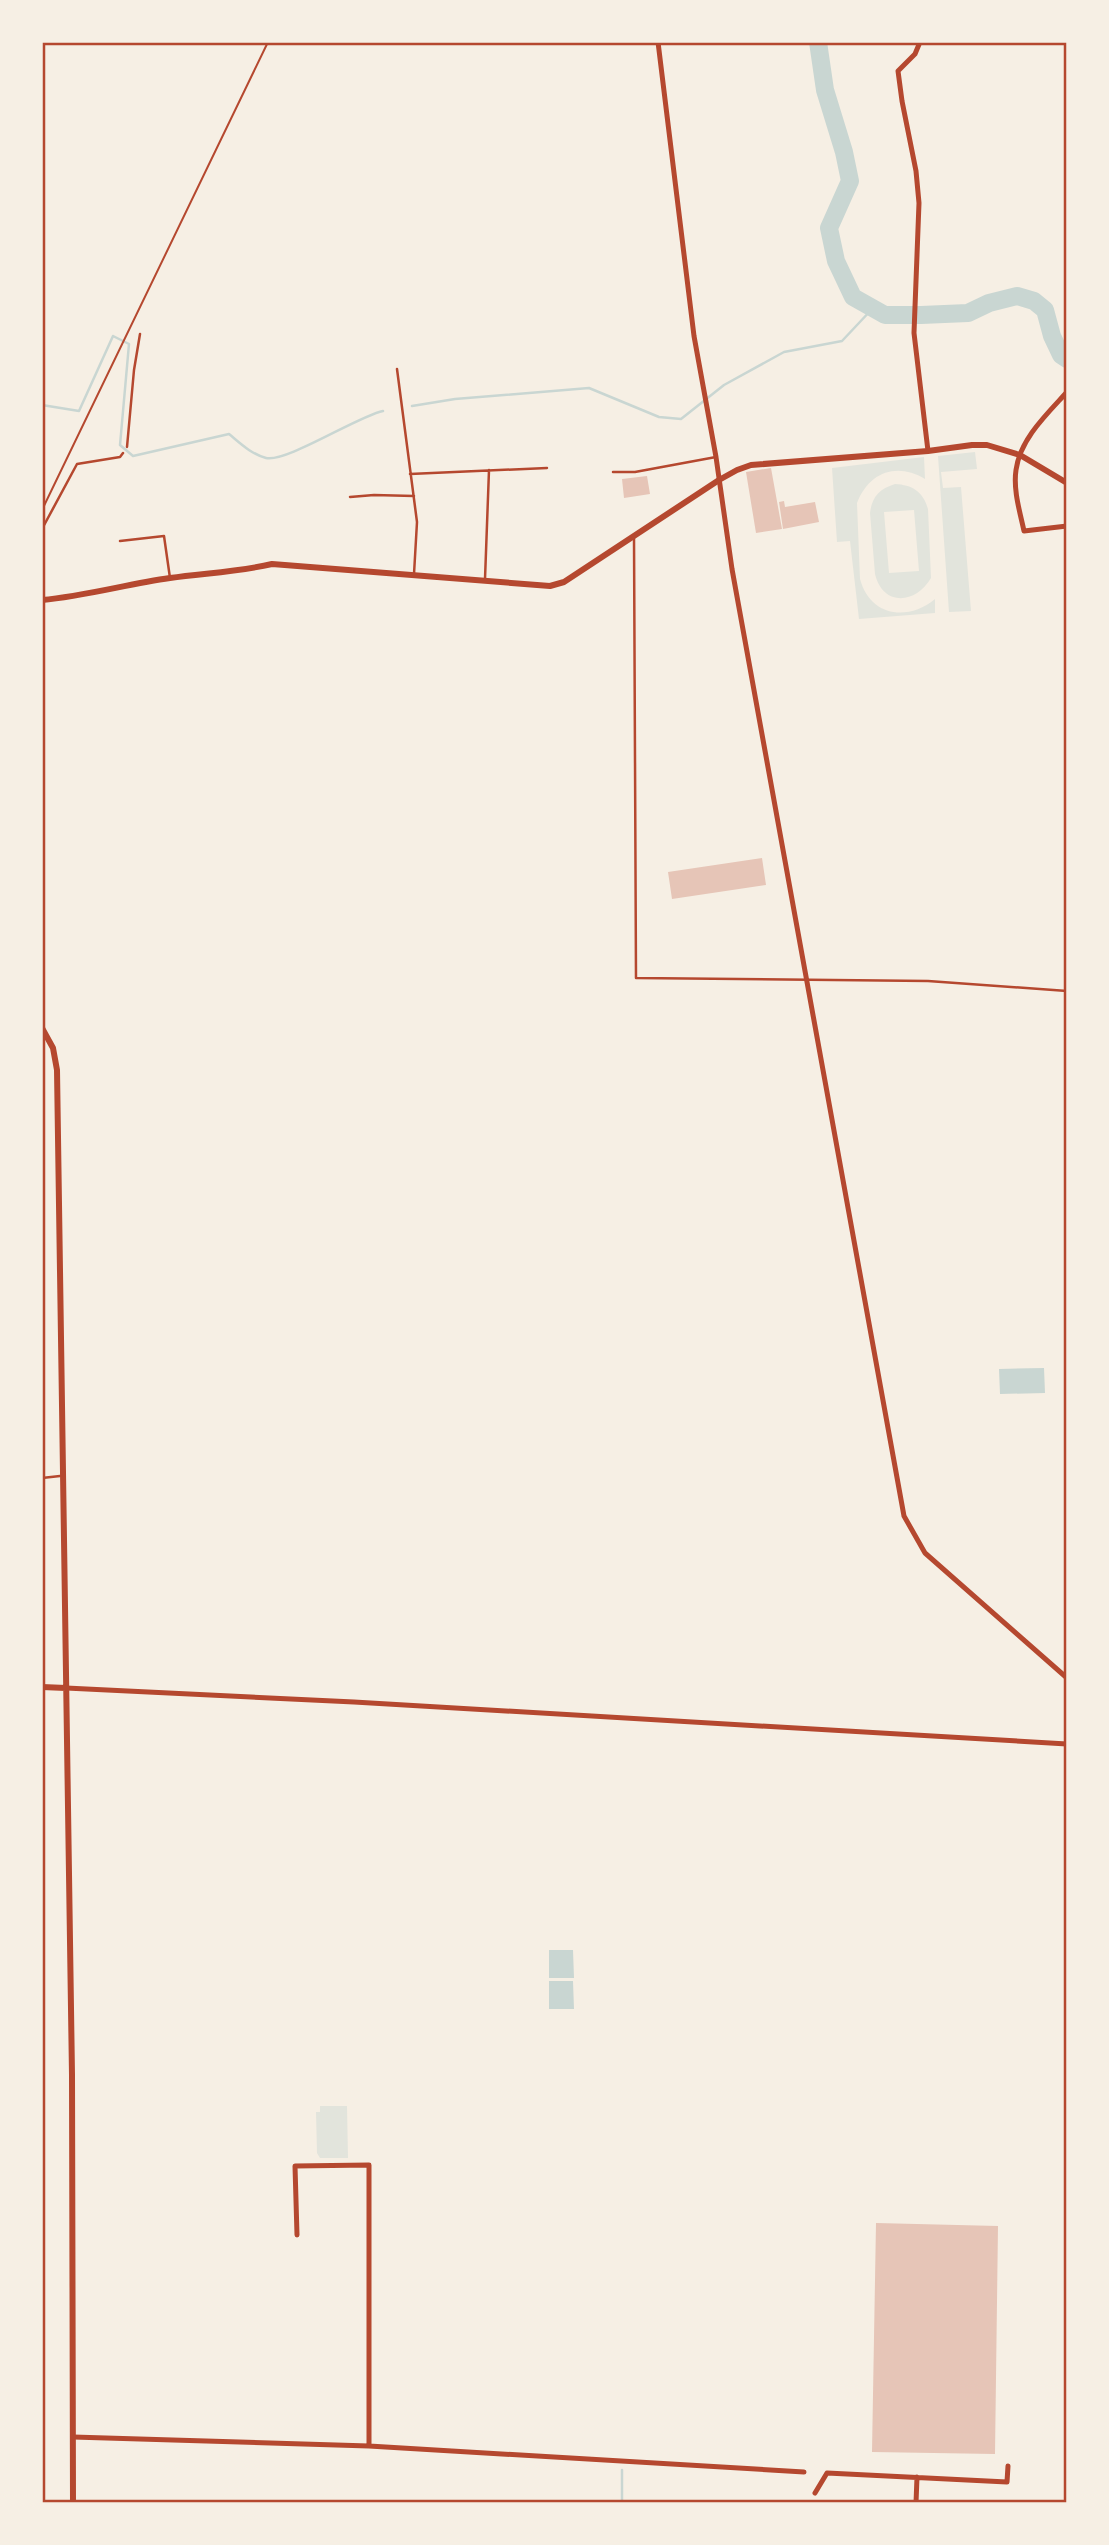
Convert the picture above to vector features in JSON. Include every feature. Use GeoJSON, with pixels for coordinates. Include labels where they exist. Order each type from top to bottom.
{"type":"FeatureCollection","features":[{"type":"Feature","properties":{"kind":"street"},"geometry":{"type":"LineString","coordinates":[[658,42],[690,311],[716,457],[732,569],[904,1516],[925,1553],[1067,1678]]}},
{"type":"Feature","properties":{"kind":"street"},"geometry":{"type":"LineString","coordinates":[[920,42],[915,54],[898,71],[919,203],[913,298],[914,333],[928,451]]}},
{"type":"Feature","properties":{"kind":"street"},"geometry":{"type":"LineString","coordinates":[[1067,392],[1031,433],[1020,455],[1016,472],[1024,531],[1067,526]]}},
{"type":"Feature","properties":{"kind":"street"},"geometry":{"type":"LineString","coordinates":[[42,600],[79,596],[170,578],[236,572],[272,564],[550,586],[564,582],[719,480],[751,465],[972,445],[995,447],[1020,455],[1067,484]]}},
{"type":"Feature","properties":{"kind":"street"},"geometry":{"type":"LineString","coordinates":[[42,1028],[52,1048],[57,1070],[72,2075],[73,2503]]}},
{"type":"Feature","properties":{"kind":"street"},"geometry":{"type":"LineString","coordinates":[[42,1687],[367,1702],[1067,1744]]}},
{"type":"Feature","properties":{"kind":"street"},"geometry":{"type":"LineString","coordinates":[[297,2235],[295,2166],[369,2165],[369,2446]]}},
{"type":"Feature","properties":{"kind":"street"},"geometry":{"type":"LineString","coordinates":[[73,2437],[369,2446],[804,2472]]}},
{"type":"Feature","properties":{"kind":"street"},"geometry":{"type":"LineString","coordinates":[[815,2493],[827,2473],[1007,2482],[1008,2466]]}},
{"type":"Feature","properties":{"kind":"street"},"geometry":{"type":"LineString","coordinates":[[916,2503],[917,2477]]}},
{"type":"Feature","properties":{"kind":"lane"},"geometry":{"type":"LineString","coordinates":[[127,447],[140,334]]}},
{"type":"Feature","properties":{"kind":"lane"},"geometry":{"type":"LineString","coordinates":[[397,369],[417,522],[415,574]]}},
{"type":"Feature","properties":{"kind":"lane"},"geometry":{"type":"LineString","coordinates":[[42,529],[77,464],[120,457],[123,453]]}},
{"type":"Feature","properties":{"kind":"lane"},"geometry":{"type":"LineString","coordinates":[[613,472],[635,472],[716,457]]}},
{"type":"Feature","properties":{"kind":"lane"},"geometry":{"type":"LineString","coordinates":[[410,474],[547,468]]}},
{"type":"Feature","properties":{"kind":"lane"},"geometry":{"type":"LineString","coordinates":[[485,582],[489,470]]}},
{"type":"Feature","properties":{"kind":"lane"},"geometry":{"type":"LineString","coordinates":[[350,497],[414,496]]}},
{"type":"Feature","properties":{"kind":"lane"},"geometry":{"type":"LineString","coordinates":[[120,541],[164,536],[170,578]]}},
{"type":"Feature","properties":{"kind":"lane"},"geometry":{"type":"LineString","coordinates":[[634,537],[636,978],[928,981],[1067,991]]}},
{"type":"Feature","properties":{"kind":"lane"},"geometry":{"type":"LineString","coordinates":[[42,1478],[64,1476]]}},
{"type":"Feature","properties":{"kind":"path"},"geometry":{"type":"LineString","coordinates":[[42,510],[268,42]]}},
{"type":"Feature","properties":{"kind":"shaded area"},"geometry":{"type":"Polygon","coordinates":[[[975,452],[977,469],[941,472],[943,488],[961,487],[971,611],[949,612],[938,456],[975,452]]]}},
{"type":"Feature","properties":{"kind":"shaded area"},"geometry":{"type":"Polygon","coordinates":[[[924,457],[925,479],[904,471],[894,471],[876,477],[862,492],[857,503],[860,579],[872,601],[881,608],[902,613],[913,611],[935,599],[935,613],[859,619],[850,541],[837,542],[832,468],[924,457]]]}},
{"type":"Feature","properties":{"kind":"shaded area"},"geometry":{"type":"Polygon","coordinates":[[[895,484],[916,490],[928,509],[931,578],[925,587],[909,597],[892,597],[879,585],[875,574],[870,513],[877,494],[895,484]],[[914,510],[884,512],[889,573],[919,571],[914,510]]]}},
{"type":"Feature","properties":{"kind":"shaded area"},"geometry":{"type":"Polygon","coordinates":[[[1044,1368],[1045,1393],[1000,1394],[999,1369],[1044,1368]]]}},
{"type":"Feature","properties":{"kind":"shaded area"},"geometry":{"type":"Polygon","coordinates":[[[549,1950],[573,1950],[574,1978],[549,1978],[549,1950]]]}},
{"type":"Feature","properties":{"kind":"shaded area"},"geometry":{"type":"Polygon","coordinates":[[[549,1981],[573,1981],[574,2009],[549,2009],[549,1981]]]}},
{"type":"Feature","properties":{"kind":"shaded area"},"geometry":{"type":"Polygon","coordinates":[[[320,2106],[347,2106],[348,2158],[320,2158],[317,2153],[316,2112],[320,2112],[320,2106]]]}},
{"type":"Feature","properties":{"kind":"building"},"geometry":{"type":"Polygon","coordinates":[[[771,468],[782,529],[756,533],[746,472],[771,468]]]}},
{"type":"Feature","properties":{"kind":"building"},"geometry":{"type":"Polygon","coordinates":[[[647,476],[650,494],[624,498],[622,479],[647,476]]]}},
{"type":"Feature","properties":{"kind":"building"},"geometry":{"type":"Polygon","coordinates":[[[784,501],[785,507],[815,502],[819,522],[783,529],[779,502],[784,501]]]}},
{"type":"Feature","properties":{"kind":"building"},"geometry":{"type":"Polygon","coordinates":[[[762,858],[766,885],[672,899],[668,872],[762,858]]]}},
{"type":"Feature","properties":{"kind":"building"},"geometry":{"type":"Polygon","coordinates":[[[876,2223],[998,2226],[995,2454],[872,2452],[876,2223]]]}},
{"type":"Feature","properties":{"kind":"waterway"},"geometry":{"type":"LineString","coordinates":[[818,42],[825,90],[850,181],[829,228],[836,261],[853,297],[885,315],[921,315],[968,313],[989,303],[1017,296],[1034,301],[1045,310],[1052,336],[1061,355],[1067,359]]}},
{"type":"Feature","properties":{"kind":"waterway"},"geometry":{"type":"LineString","coordinates":[[412,406],[455,399],[589,388],[659,417],[681,419],[724,385],[784,352],[842,341],[873,308]]}},
{"type":"Feature","properties":{"kind":"waterway"},"geometry":{"type":"LineString","coordinates":[[42,405],[79,411],[113,336],[129,344],[120,445],[133,456],[229,434],[255,454],[276,458],[383,411]]}},
{"type":"Feature","properties":{"kind":"waterway"},"geometry":{"type":"LineString","coordinates":[[622,2470],[622,2503]]}}]}
